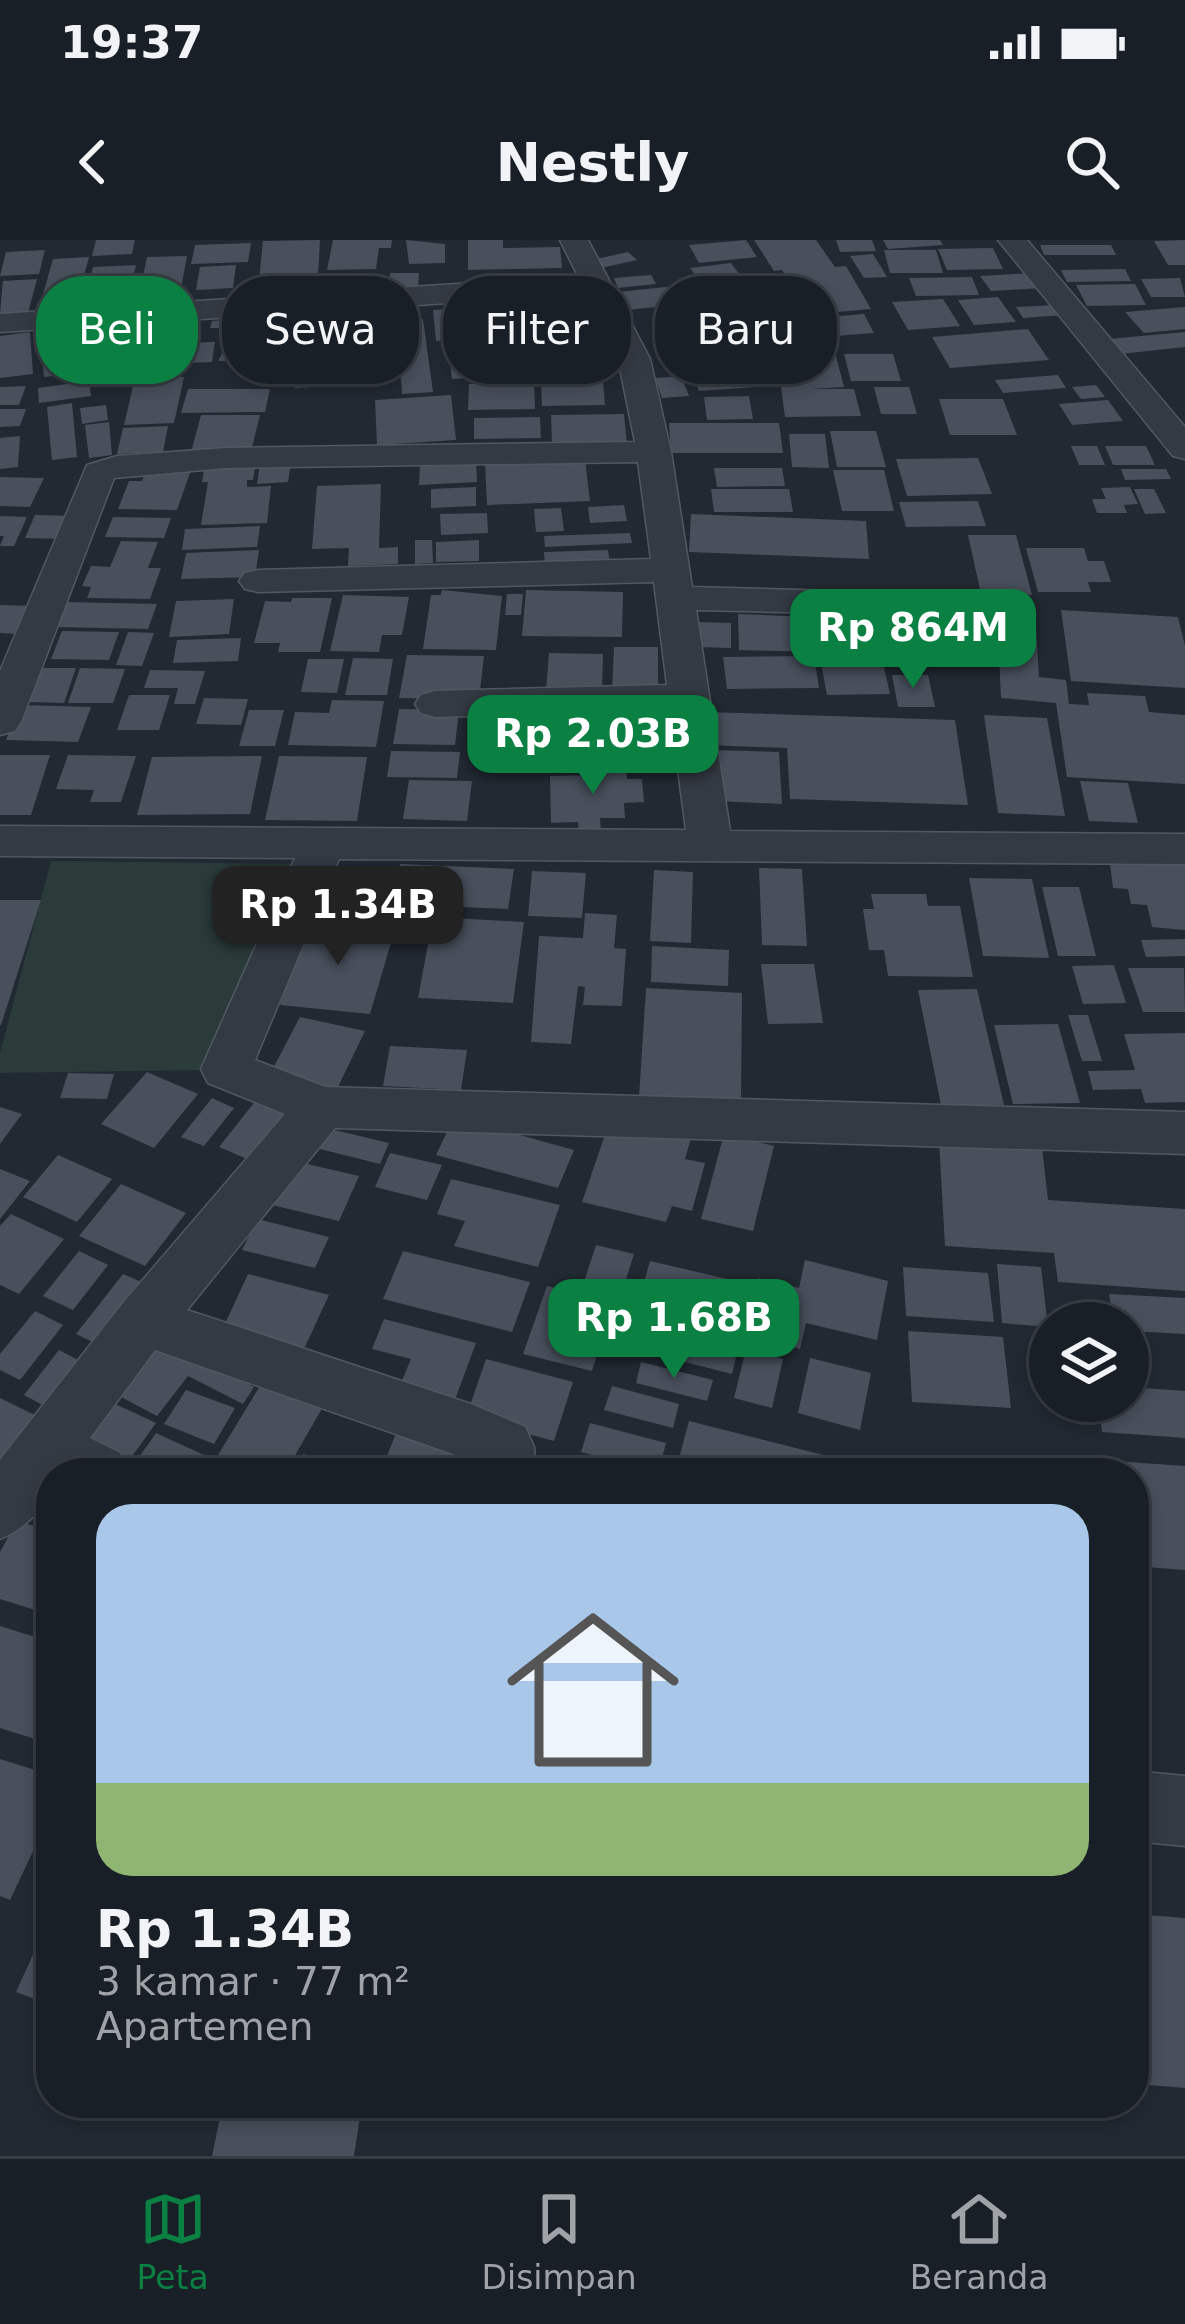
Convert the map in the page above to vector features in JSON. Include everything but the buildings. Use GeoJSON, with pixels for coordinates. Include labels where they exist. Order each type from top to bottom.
{"type":"FeatureCollection","features":[{"type":"Feature","properties":{"kind":"street"},"geometry":{"type":"LineString","coordinates":[[574,240],[591,276]]}},
{"type":"Feature","properties":{"kind":"street"},"geometry":{"type":"LineString","coordinates":[[1012,240],[1185,449]]}},
{"type":"Feature","properties":{"kind":"street"},"geometry":{"type":"LineString","coordinates":[[0,323],[443,294]]}},
{"type":"Feature","properties":{"kind":"street"},"geometry":{"type":"LineString","coordinates":[[631,353],[654,452],[710,844]]}},
{"type":"Feature","properties":{"kind":"street"},"geometry":{"type":"LineString","coordinates":[[0,722],[99,472],[117,466],[226,458],[654,452]]}},
{"type":"Feature","properties":{"kind":"street"},"geometry":{"type":"LineString","coordinates":[[258,581],[672,584],[912,604]]}},
{"type":"Feature","properties":{"kind":"street"},"geometry":{"type":"LineString","coordinates":[[435,704],[688,697]]}},
{"type":"Feature","properties":{"kind":"street"},"geometry":{"type":"LineString","coordinates":[[0,841],[1185,849]]}},
{"type":"Feature","properties":{"kind":"street"},"geometry":{"type":"LineString","coordinates":[[324,842],[226,1069],[322,1108],[1185,1132]]}},
{"type":"Feature","properties":{"kind":"street"},"geometry":{"type":"LineString","coordinates":[[73,1458],[143,1321],[322,1108]]}},
{"type":"Feature","properties":{"kind":"street"},"geometry":{"type":"LineString","coordinates":[[143,1321],[471,1432],[504,1447],[504,1458]]}},
{"type":"Feature","properties":{"kind":"street"},"geometry":{"type":"LineString","coordinates":[[0,1509],[36,1484]]}},
{"type":"Feature","properties":{"kind":"street"},"geometry":{"type":"LineString","coordinates":[[1149,1807],[1185,1811]]}},
{"type":"Feature","properties":{"kind":"shaded area"},"geometry":{"type":"Polygon","coordinates":[[[51,861],[299,864],[202,1070],[0,1073],[0,1053],[51,861]]]}}]}
